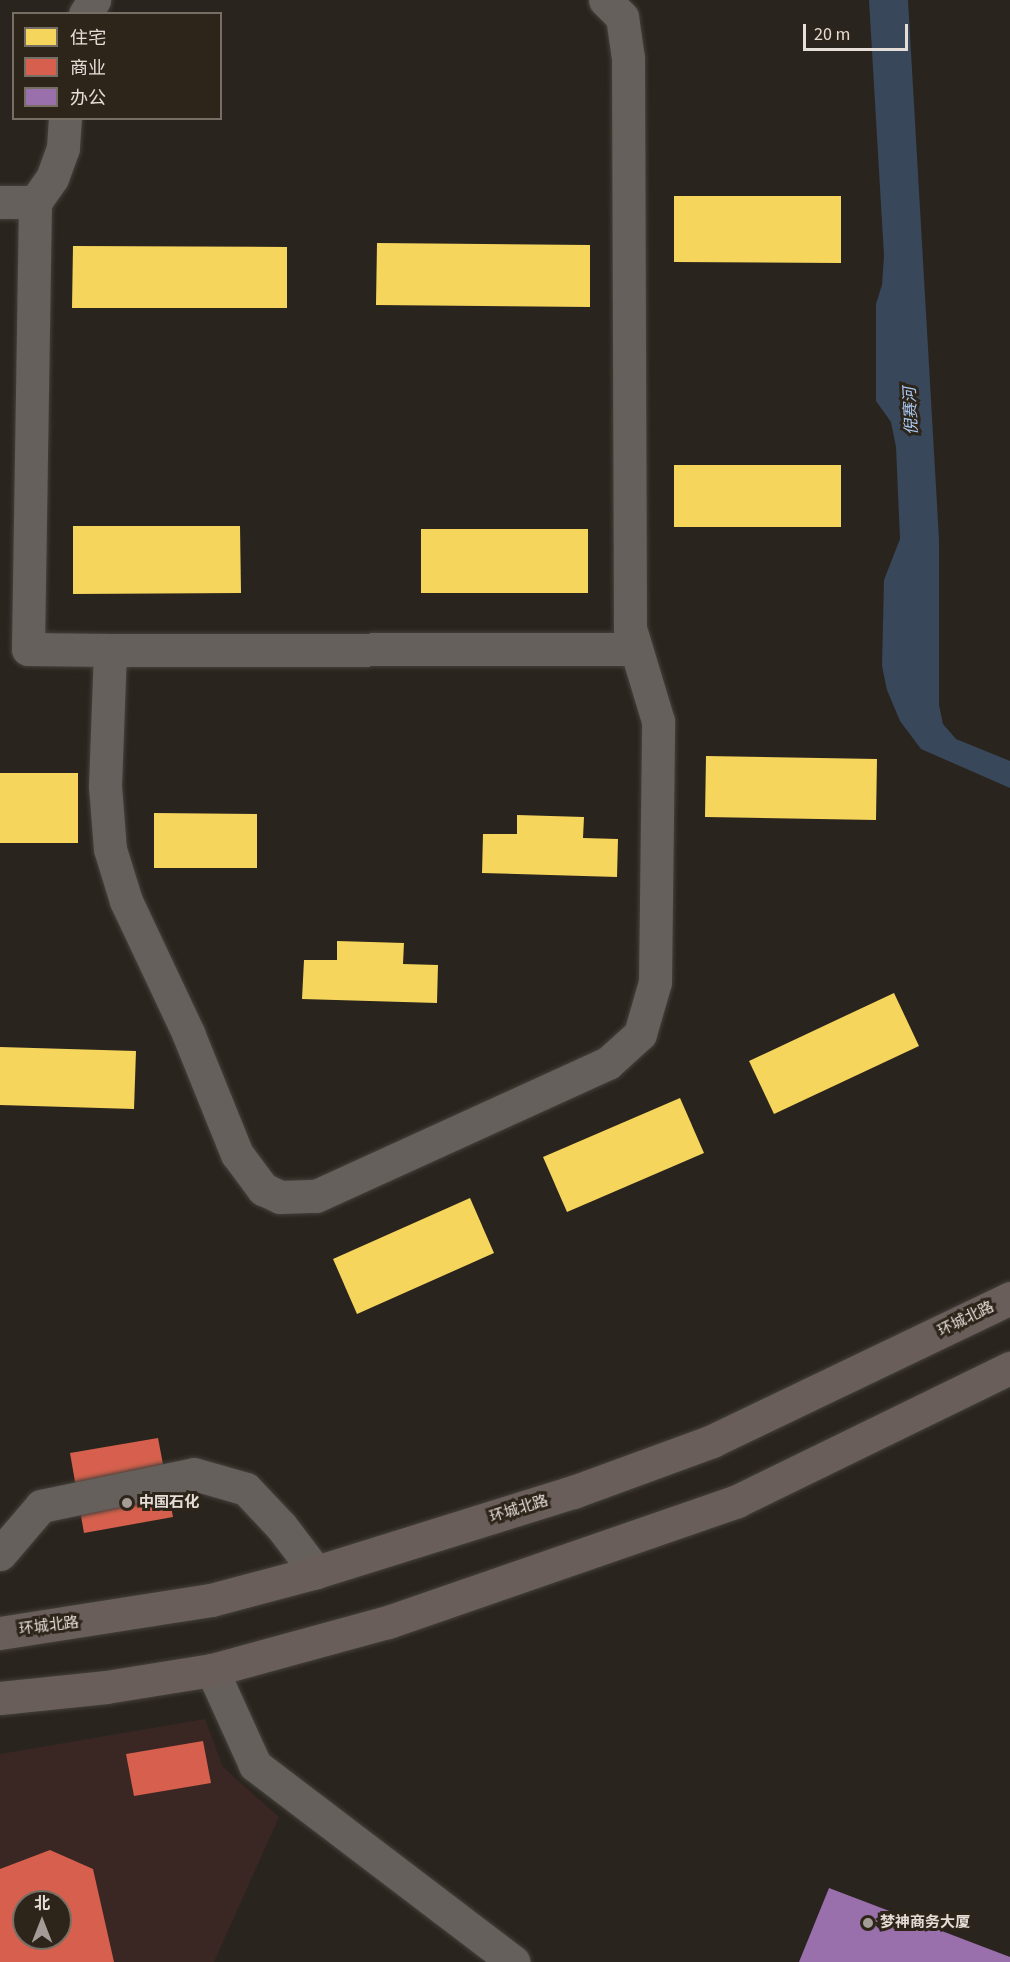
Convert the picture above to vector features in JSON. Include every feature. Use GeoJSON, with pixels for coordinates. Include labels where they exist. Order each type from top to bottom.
{"type":"FeatureCollection","features":[{"type":"Feature","properties":{"kind":"main road","name":"环城北路"},"geometry":{"type":"LineString","coordinates":[[0,1632],[211,1600],[316,1572],[573,1492],[712,1441],[1010,1298]]}},
{"type":"Feature","properties":{"kind":"main road"},"geometry":{"type":"LineString","coordinates":[[0,1698],[106,1687],[212,1670],[388,1622],[736,1501],[1010,1368]]}},
{"type":"Feature","properties":{"kind":"lane"},"geometry":{"type":"LineString","coordinates":[[110,650],[105,786],[110,849],[126,901],[188,1033],[237,1154],[263,1189],[280,1197],[316,1196],[608,1063],[640,1034],[656,982],[658,721],[630,628],[628,58],[622,16],[605,0]]}},
{"type":"Feature","properties":{"kind":"lane"},"geometry":{"type":"LineString","coordinates":[[65,120],[63,148],[52,178],[35,202],[28,649],[635,649]]}},
{"type":"Feature","properties":{"kind":"lane"},"geometry":{"type":"LineString","coordinates":[[0,202],[35,202]]}},
{"type":"Feature","properties":{"kind":"lane"},"geometry":{"type":"LineString","coordinates":[[0,1554],[41,1506],[194,1474],[246,1489],[281,1526],[316,1572]]}},
{"type":"Feature","properties":{"kind":"lane"},"geometry":{"type":"LineString","coordinates":[[212,1670],[255,1765],[514,1962]]}},
{"type":"Feature","properties":{"kind":"shaded area"},"geometry":{"type":"Polygon","coordinates":[[[205,1719],[223,1767],[279,1817],[214,1962],[0,1962],[0,1754],[205,1719]]]}},
{"type":"Feature","properties":{"kind":"water","name":"倪赛河"},"geometry":{"type":"Polygon","coordinates":[[[869,0],[908,0],[939,539],[939,705],[943,724],[956,739],[1010,761],[1010,788],[921,749],[900,721],[887,690],[882,666],[884,580],[900,539],[896,447],[891,422],[876,401],[876,304],[882,285],[884,256],[869,0]]]}},
{"type":"Feature","properties":{"kind":"building: 住宅"},"geometry":{"type":"Polygon","coordinates":[[[674,196],[841,196],[841,263],[674,262],[674,196]]]}},
{"type":"Feature","properties":{"kind":"building: 住宅"},"geometry":{"type":"Polygon","coordinates":[[[377,243],[590,245],[590,307],[376,305],[377,243]]]}},
{"type":"Feature","properties":{"kind":"building: 住宅"},"geometry":{"type":"Polygon","coordinates":[[[73,246],[287,247],[287,308],[72,308],[73,246]]]}},
{"type":"Feature","properties":{"kind":"building: 住宅"},"geometry":{"type":"Polygon","coordinates":[[[674,465],[841,465],[841,527],[674,527],[674,465]]]}},
{"type":"Feature","properties":{"kind":"building: 住宅"},"geometry":{"type":"Polygon","coordinates":[[[73,526],[240,526],[241,593],[73,594],[73,526]]]}},
{"type":"Feature","properties":{"kind":"building: 住宅"},"geometry":{"type":"Polygon","coordinates":[[[421,529],[588,529],[588,593],[421,593],[421,529]]]}},
{"type":"Feature","properties":{"kind":"building: 住宅"},"geometry":{"type":"Polygon","coordinates":[[[706,756],[877,759],[876,820],[705,817],[706,756]]]}},
{"type":"Feature","properties":{"kind":"building: 住宅"},"geometry":{"type":"Polygon","coordinates":[[[0,773],[78,773],[78,843],[0,843],[0,773]]]}},
{"type":"Feature","properties":{"kind":"building: 住宅"},"geometry":{"type":"Polygon","coordinates":[[[154,813],[257,814],[257,868],[154,868],[154,813]]]}},
{"type":"Feature","properties":{"kind":"building: 住宅"},"geometry":{"type":"Polygon","coordinates":[[[517,815],[584,817],[583,838],[618,839],[617,877],[482,873],[483,834],[517,834],[517,815]]]}},
{"type":"Feature","properties":{"kind":"building: 住宅"},"geometry":{"type":"Polygon","coordinates":[[[337,941],[404,943],[403,964],[438,965],[437,1003],[302,999],[304,960],[337,960],[337,941]]]}},
{"type":"Feature","properties":{"kind":"building: 住宅"},"geometry":{"type":"Polygon","coordinates":[[[894,993],[919,1046],[774,1114],[749,1061],[894,993]]]}},
{"type":"Feature","properties":{"kind":"building: 住宅"},"geometry":{"type":"Polygon","coordinates":[[[0,1047],[136,1051],[134,1109],[0,1105],[0,1047]]]}},
{"type":"Feature","properties":{"kind":"building: 住宅"},"geometry":{"type":"Polygon","coordinates":[[[680,1098],[704,1153],[567,1212],[543,1157],[680,1098]]]}},
{"type":"Feature","properties":{"kind":"building: 住宅"},"geometry":{"type":"Polygon","coordinates":[[[470,1198],[494,1253],[357,1314],[333,1259],[470,1198]]]}},
{"type":"Feature","properties":{"kind":"building: 商业"},"geometry":{"type":"Polygon","coordinates":[[[158,1438],[173,1517],[84,1533],[70,1453],[158,1438]]]}},
{"type":"Feature","properties":{"kind":"building: 商业"},"geometry":{"type":"Polygon","coordinates":[[[203,1741],[211,1783],[134,1796],[126,1754],[203,1741]]]}},
{"type":"Feature","properties":{"kind":"building: 商业"},"geometry":{"type":"Polygon","coordinates":[[[50,1850],[93,1869],[114,1962],[0,1962],[0,1869],[50,1850]]]}},
{"type":"Feature","properties":{"kind":"building: 办公","name":"梦神商务大厦"},"geometry":{"type":"Polygon","coordinates":[[[829,1888],[1010,1957],[1010,1962],[799,1962],[829,1888]]]}},
{"type":"Feature","properties":{"kind":"place","name":"中国石化"},"geometry":{"type":"Point","coordinates":[127,1503]}},
{"type":"Feature","properties":{"kind":"place","name":"梦神商务大厦"},"geometry":{"type":"Point","coordinates":[868,1923]}}]}
